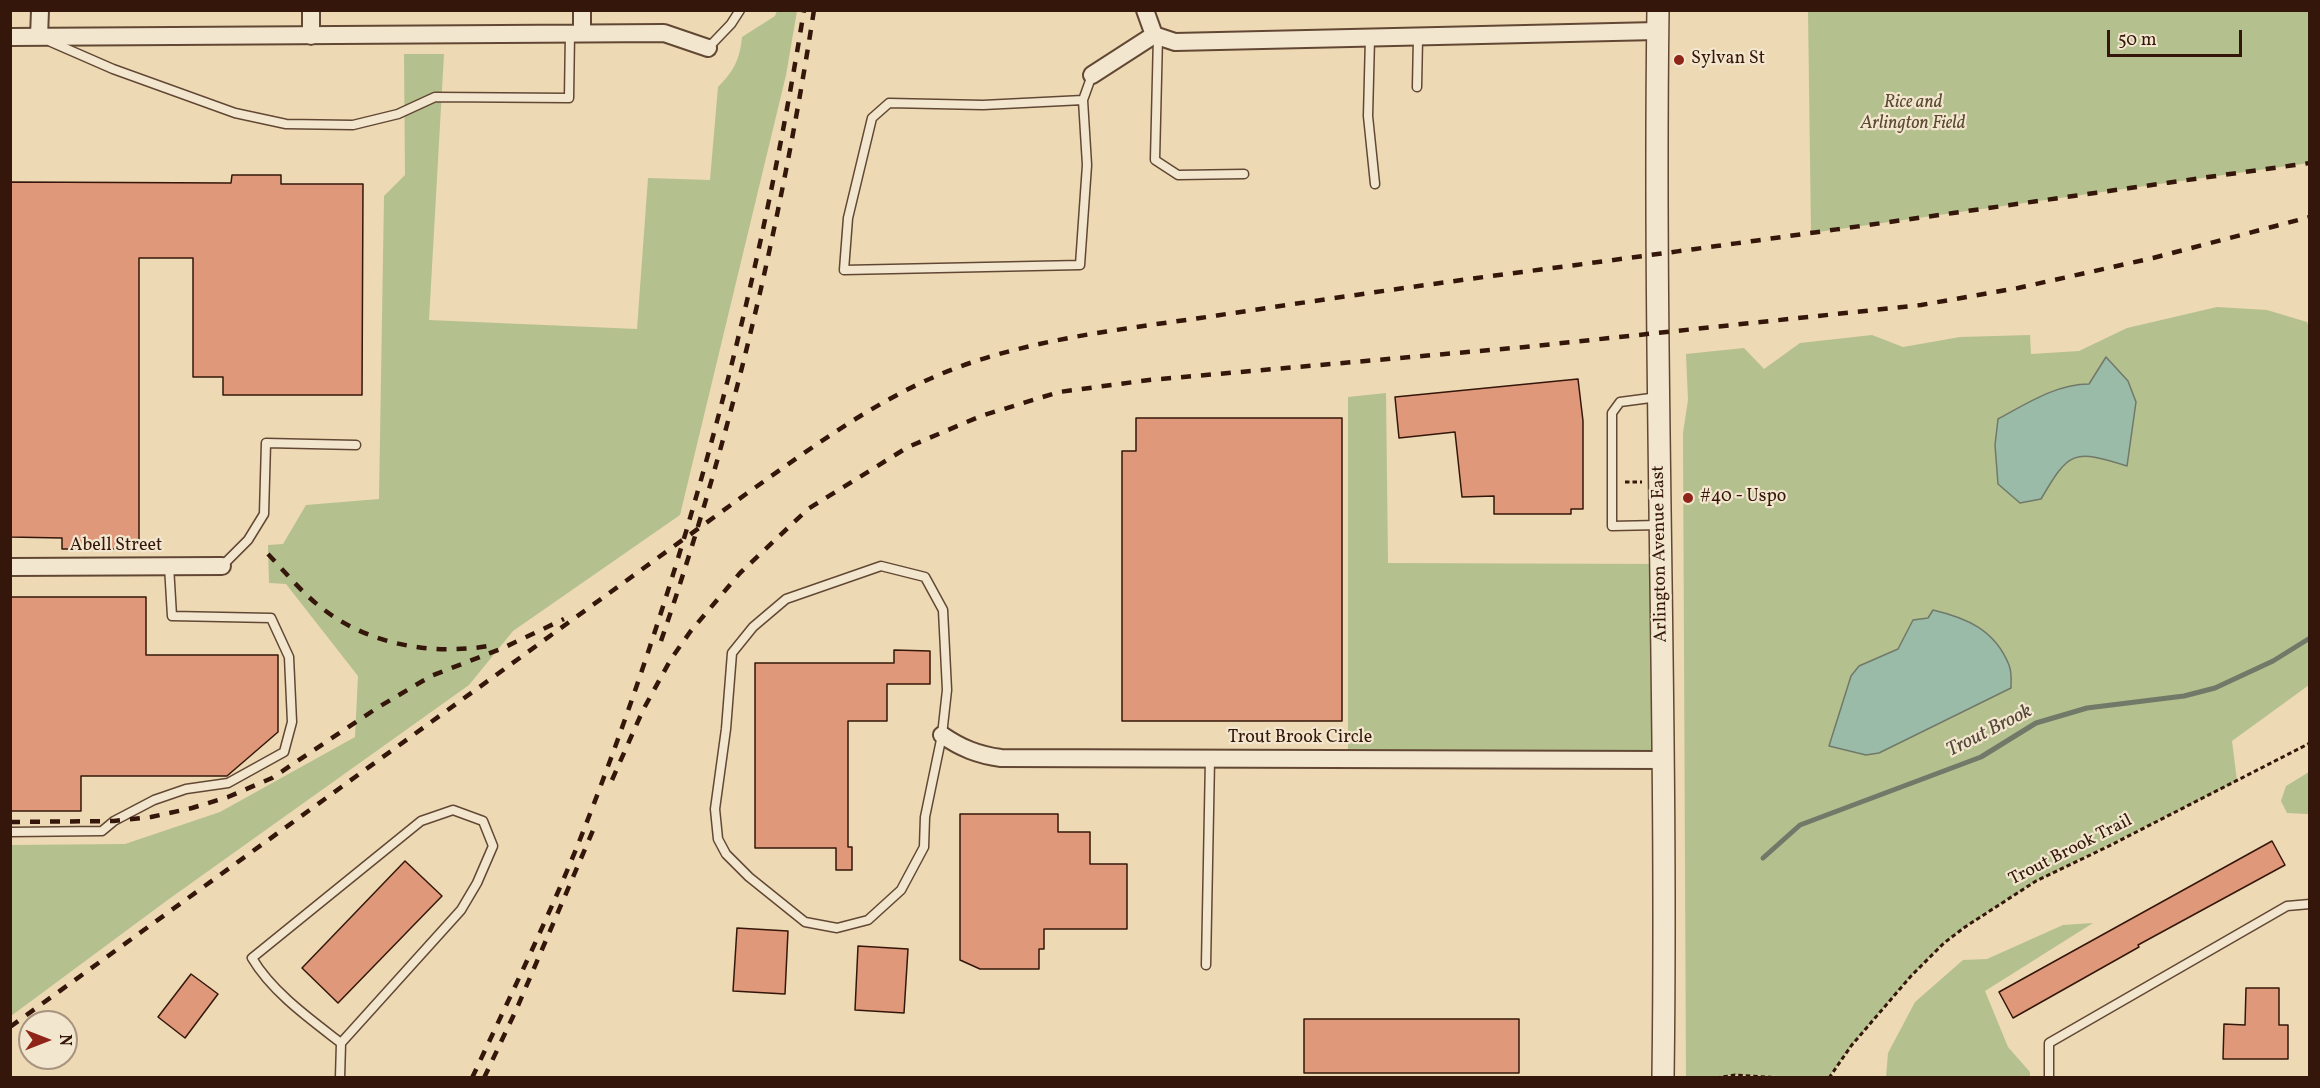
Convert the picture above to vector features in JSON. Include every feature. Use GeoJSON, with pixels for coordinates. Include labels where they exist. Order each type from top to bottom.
{"type":"FeatureCollection","features":[{"type":"Feature","properties":{"kind":"street"},"geometry":{"type":"LineString","coordinates":[[39,37],[40,10]]}},
{"type":"Feature","properties":{"kind":"street"},"geometry":{"type":"LineString","coordinates":[[311,10],[311,36]]}},
{"type":"Feature","properties":{"kind":"street"},"geometry":{"type":"LineString","coordinates":[[576,33],[582,10]]}},
{"type":"Feature","properties":{"kind":"street"},"geometry":{"type":"LineString","coordinates":[[1145,10],[1156,36]]}},
{"type":"Feature","properties":{"kind":"street"},"geometry":{"type":"LineString","coordinates":[[1092,75],[1156,36],[1175,42],[1418,38],[1658,21]]}},
{"type":"Feature","properties":{"kind":"street","name":"Arlington Avenue East"},"geometry":{"type":"LineString","coordinates":[[1658,21],[1659,397],[1664,760],[1663,1077]]}},
{"type":"Feature","properties":{"kind":"street"},"geometry":{"type":"LineString","coordinates":[[10,37],[664,33],[708,48]]}},
{"type":"Feature","properties":{"kind":"street","name":"Abell Street"},"geometry":{"type":"LineString","coordinates":[[10,567],[222,566]]}},
{"type":"Feature","properties":{"kind":"street","name":"Trout Brook Circle"},"geometry":{"type":"LineString","coordinates":[[942,735],[959,747],[981,755],[1001,758],[1664,760]]}},
{"type":"Feature","properties":{"kind":"lane"},"geometry":{"type":"LineString","coordinates":[[708,48],[731,24],[740,10]]}},
{"type":"Feature","properties":{"kind":"lane"},"geometry":{"type":"LineString","coordinates":[[39,37],[113,69],[235,112],[286,124],[353,126],[398,114],[435,97],[568,98],[576,33]]}},
{"type":"Feature","properties":{"kind":"lane"},"geometry":{"type":"LineString","coordinates":[[1156,36],[1155,160],[1178,175],[1244,174]]}},
{"type":"Feature","properties":{"kind":"lane"},"geometry":{"type":"LineString","coordinates":[[1370,38],[1368,116],[1375,184]]}},
{"type":"Feature","properties":{"kind":"lane"},"geometry":{"type":"LineString","coordinates":[[1416,87],[1418,38]]}},
{"type":"Feature","properties":{"kind":"lane"},"geometry":{"type":"LineString","coordinates":[[1083,100],[983,105],[889,103],[872,118],[848,218],[844,270],[1080,265],[1088,165],[1083,100],[1092,75]]}},
{"type":"Feature","properties":{"kind":"lane"},"geometry":{"type":"LineString","coordinates":[[1659,397],[1620,402],[1612,413],[1612,526],[1661,525]]}},
{"type":"Feature","properties":{"kind":"lane"},"geometry":{"type":"LineString","coordinates":[[222,566],[248,540],[264,514],[266,442],[356,445]]}},
{"type":"Feature","properties":{"kind":"lane"},"geometry":{"type":"LineString","coordinates":[[10,832],[102,831],[114,820],[154,800],[186,789],[228,783],[284,752],[292,722],[289,657],[270,618],[172,616],[169,566]]}},
{"type":"Feature","properties":{"kind":"lane"},"geometry":{"type":"LineString","coordinates":[[881,566],[925,577],[943,610],[947,690],[942,735],[925,817],[924,847],[901,890],[868,920],[837,928],[805,922],[749,877],[726,854],[718,839],[715,809],[726,729],[732,653],[753,627],[786,599],[881,566]]}},
{"type":"Feature","properties":{"kind":"lane"},"geometry":{"type":"LineString","coordinates":[[1206,965],[1210,759]]}},
{"type":"Feature","properties":{"kind":"lane"},"geometry":{"type":"LineString","coordinates":[[340,1077],[341,1043],[461,910],[477,883],[493,846],[483,821],[453,810],[421,821],[252,958],[262,974],[313,1021],[341,1043]]}},
{"type":"Feature","properties":{"kind":"lane"},"geometry":{"type":"LineString","coordinates":[[2049,1077],[2049,1043],[2287,906],[2310,904]]}},
{"type":"Feature","properties":{"kind":"path"},"geometry":{"type":"LineString","coordinates":[[1612,482],[1644,482]]}},
{"type":"Feature","properties":{"kind":"path","name":"Trout Brook Trail"},"geometry":{"type":"LineString","coordinates":[[1829,1077],[1851,1046],[1911,976],[1965,927],[2036,881],[2107,848],[2310,743]]}},
{"type":"Feature","properties":{"kind":"path"},"geometry":{"type":"LineString","coordinates":[[1716,1077],[1782,1077]]}},
{"type":"Feature","properties":{"kind":"green space"},"geometry":{"type":"Polygon","coordinates":[[[777,11],[797,11],[786,75],[680,515],[513,631],[469,685],[169,899],[11,1016],[10,845],[125,844],[220,812],[355,737],[358,676],[286,584],[269,583],[268,545],[283,544],[306,505],[379,499],[384,196],[405,175],[404,54],[444,54],[429,320],[637,329],[648,178],[710,180],[718,87],[735,64],[740,52],[742,37],[775,16],[777,11]]]}},
{"type":"Feature","properties":{"kind":"green space","name":"Rice and Arlington Field"},"geometry":{"type":"Polygon","coordinates":[[[1808,11],[2309,11],[2309,163],[1811,233],[1808,11]]]}},
{"type":"Feature","properties":{"kind":"green space"},"geometry":{"type":"Polygon","coordinates":[[[2217,307],[2267,310],[2307,322],[2310,331],[2309,685],[2232,741],[2237,781],[2036,881],[1944,943],[1911,976],[1851,1046],[1829,1077],[1735,1075],[1686,1078],[1683,433],[1688,400],[1686,354],[1744,348],[1764,369],[1800,343],[1872,335],[1903,347],[1960,337],[2030,335],[2031,354],[2079,351],[2127,328],[2217,307]]]}},
{"type":"Feature","properties":{"kind":"green space"},"geometry":{"type":"Polygon","coordinates":[[[1386,393],[1388,563],[1662,564],[1664,760],[1348,759],[1348,397],[1386,393]]]}},
{"type":"Feature","properties":{"kind":"green space"},"geometry":{"type":"Polygon","coordinates":[[[2309,772],[2309,814],[2287,813],[2281,801],[2286,786],[2309,772]]]}},
{"type":"Feature","properties":{"kind":"green space"},"geometry":{"type":"Polygon","coordinates":[[[2093,923],[1985,991],[2008,1047],[2030,1072],[2030,1077],[1886,1077],[1888,1053],[1915,1002],[1963,960],[1987,959],[2063,925],[2093,923]]]}},
{"type":"Feature","properties":{"kind":"shaded area"},"geometry":{"type":"Polygon","coordinates":[[[2106,357],[2128,381],[2136,402],[2127,466],[2095,457],[2074,458],[2059,471],[2041,499],[2020,503],[1998,484],[1995,445],[1998,419],[2053,391],[2089,384],[2106,357]]]}},
{"type":"Feature","properties":{"kind":"shaded area"},"geometry":{"type":"Polygon","coordinates":[[[1933,610],[1957,617],[1979,627],[1988,634],[2009,665],[2011,688],[1879,753],[1866,755],[1829,746],[1851,676],[1859,666],[1898,649],[1913,620],[1928,618],[1933,610]]]}},
{"type":"Feature","properties":{"kind":"building"},"geometry":{"type":"Polygon","coordinates":[[[232,175],[281,175],[281,184],[363,184],[362,395],[223,395],[223,377],[193,377],[193,258],[139,258],[139,549],[62,549],[62,538],[10,537],[10,182],[231,183],[232,175]]]}},
{"type":"Feature","properties":{"kind":"building"},"geometry":{"type":"Polygon","coordinates":[[[1578,379],[1583,421],[1583,509],[1571,509],[1571,514],[1494,514],[1494,496],[1462,497],[1455,432],[1399,438],[1395,397],[1578,379]]]}},
{"type":"Feature","properties":{"kind":"building"},"geometry":{"type":"Polygon","coordinates":[[[1136,418],[1342,418],[1342,721],[1122,721],[1122,451],[1136,451],[1136,418]]]}},
{"type":"Feature","properties":{"kind":"building"},"geometry":{"type":"Polygon","coordinates":[[[10,597],[146,597],[146,655],[278,655],[278,732],[227,776],[81,776],[81,811],[10,811],[10,597]]]}},
{"type":"Feature","properties":{"kind":"building"},"geometry":{"type":"Polygon","coordinates":[[[894,650],[930,651],[930,684],[887,684],[887,721],[848,721],[848,847],[852,847],[852,870],[836,870],[836,848],[755,848],[755,663],[894,663],[894,650]]]}},
{"type":"Feature","properties":{"kind":"building"},"geometry":{"type":"Polygon","coordinates":[[[960,814],[1058,814],[1058,832],[1090,832],[1090,864],[1127,864],[1127,929],[1044,929],[1044,949],[1039,949],[1039,969],[980,969],[960,960],[960,814]]]}},
{"type":"Feature","properties":{"kind":"building"},"geometry":{"type":"Polygon","coordinates":[[[2272,841],[2285,865],[2138,945],[2139,947],[2013,1018],[1999,992],[2272,841]]]}},
{"type":"Feature","properties":{"kind":"building"},"geometry":{"type":"Polygon","coordinates":[[[405,861],[442,896],[338,1003],[302,968],[405,861]]]}},
{"type":"Feature","properties":{"kind":"building"},"geometry":{"type":"Polygon","coordinates":[[[737,928],[788,931],[785,994],[733,991],[737,928]]]}},
{"type":"Feature","properties":{"kind":"building"},"geometry":{"type":"Polygon","coordinates":[[[858,946],[908,949],[904,1013],[855,1010],[858,946]]]}},
{"type":"Feature","properties":{"kind":"building"},"geometry":{"type":"Polygon","coordinates":[[[191,974],[218,994],[185,1038],[158,1017],[191,974]]]}},
{"type":"Feature","properties":{"kind":"building"},"geometry":{"type":"Polygon","coordinates":[[[2246,988],[2279,988],[2279,1025],[2288,1025],[2288,1059],[2223,1059],[2224,1024],[2245,1025],[2246,988]]]}},
{"type":"Feature","properties":{"kind":"building"},"geometry":{"type":"Polygon","coordinates":[[[1304,1019],[1519,1019],[1519,1073],[1304,1073],[1304,1019]]]}},
{"type":"Feature","properties":{"kind":"waterway","name":"Trout Brook"},"geometry":{"type":"LineString","coordinates":[[1763,858],[1800,825],[1981,757],[2036,723],[2087,708],[2184,696],[2215,688],[2273,661],[2310,638]]}},
{"type":"Feature","properties":{"kind":"railway"},"geometry":{"type":"LineString","coordinates":[[472,1078],[577,847],[616,746],[684,539],[740,330],[764,224],[804,10]]}},
{"type":"Feature","properties":{"kind":"railway"},"geometry":{"type":"LineString","coordinates":[[661,641],[710,486],[751,329],[786,170],[814,10]]}},
{"type":"Feature","properties":{"kind":"railway"},"geometry":{"type":"LineString","coordinates":[[10,1027],[799,456],[854,420],[910,388],[970,363],[1026,347],[1113,330],[2310,163]]}},
{"type":"Feature","properties":{"kind":"railway"},"geometry":{"type":"LineString","coordinates":[[612,780],[643,710],[671,659],[690,632],[740,573],[808,509],[908,447],[981,416],[1059,392],[1149,380],[1525,347],[1921,305],[2018,288],[2153,258],[2310,217]]}},
{"type":"Feature","properties":{"kind":"railway"},"geometry":{"type":"LineString","coordinates":[[268,554],[323,609],[362,632],[383,640],[427,648],[450,649],[494,645]]}},
{"type":"Feature","properties":{"kind":"railway"},"geometry":{"type":"LineString","coordinates":[[10,822],[114,821],[151,817],[228,797],[272,778],[377,708],[431,676],[503,648],[564,619]]}},
{"type":"Feature","properties":{"kind":"railway"},"geometry":{"type":"LineString","coordinates":[[484,1078],[517,1008],[594,828]]}},
{"type":"Feature","properties":{"kind":"place","name":"Sylvan St"},"geometry":{"type":"Point","coordinates":[1679,60]}},
{"type":"Feature","properties":{"kind":"place","name":"#40 - Uspo"},"geometry":{"type":"Point","coordinates":[1688,498]}}]}
